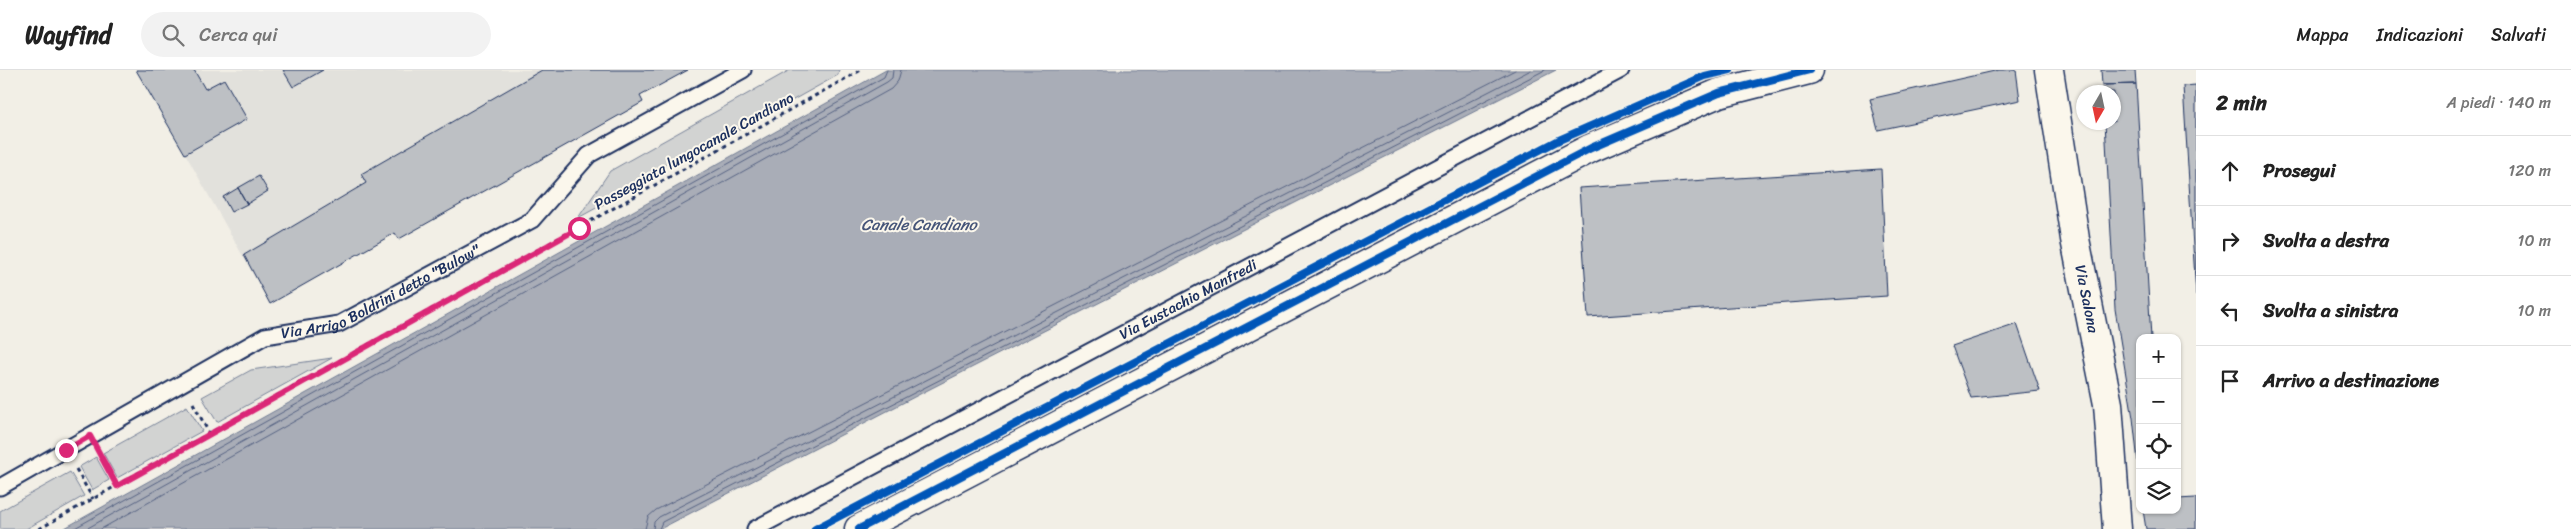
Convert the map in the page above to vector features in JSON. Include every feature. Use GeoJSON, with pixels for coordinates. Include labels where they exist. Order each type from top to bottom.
{"type":"FeatureCollection","features":[{"type":"Feature","properties":{"kind":"street"},"geometry":{"type":"LineString","coordinates":[[859,529],[1591,148],[1719,93],[1810,70]]}},
{"type":"Feature","properties":{"kind":"street","name":"Via Salona"},"geometry":{"type":"LineString","coordinates":[[2049,70],[2075,239],[2108,404],[2117,529]]}},
{"type":"Feature","properties":{"kind":"lane","name":"Via Arrigo Boldrini detto \"Bulow\""},"geometry":{"type":"LineString","coordinates":[[0,487],[266,336],[339,324],[532,220],[589,155],[743,70]]}},
{"type":"Feature","properties":{"kind":"lane","name":"Via Eustachio Manfredi"},"geometry":{"type":"LineString","coordinates":[[755,529],[1621,70]]}},
{"type":"Feature","properties":{"kind":"path"},"geometry":{"type":"LineString","coordinates":[[183,383],[210,433]]}},
{"type":"Feature","properties":{"kind":"path"},"geometry":{"type":"LineString","coordinates":[[90,436],[117,486]]}},
{"type":"Feature","properties":{"kind":"path"},"geometry":{"type":"LineString","coordinates":[[66,450],[93,499]]}},
{"type":"Feature","properties":{"kind":"shaded area"},"geometry":{"type":"Polygon","coordinates":[[[138,70],[688,70],[640,96],[643,102],[399,239],[394,233],[270,304],[138,70]]]}},
{"type":"Feature","properties":{"kind":"shaded area"},"geometry":{"type":"Polygon","coordinates":[[[790,70],[839,70],[838,75],[739,130],[730,128],[715,137],[713,143],[688,157],[681,156],[665,164],[662,172],[578,218],[610,171],[790,70]]]}},
{"type":"Feature","properties":{"kind":"shaded area"},"geometry":{"type":"Polygon","coordinates":[[[332,358],[217,422],[202,397],[251,370],[332,358]]]}},
{"type":"Feature","properties":{"kind":"shaded area"},"geometry":{"type":"Polygon","coordinates":[[[187,406],[202,431],[117,478],[103,453],[187,406]]]}},
{"type":"Feature","properties":{"kind":"shaded area"},"geometry":{"type":"Polygon","coordinates":[[[96,457],[109,480],[92,490],[79,467],[96,457]]]}},
{"type":"Feature","properties":{"kind":"shaded area"},"geometry":{"type":"Polygon","coordinates":[[[70,472],[84,496],[26,529],[0,529],[0,511],[70,472]]]}},
{"type":"Feature","properties":{"kind":"water","name":"Canale Candiano"},"geometry":{"type":"Polygon","coordinates":[[[886,70],[1556,70],[920,394],[660,529],[63,529],[886,70]]]}},
{"type":"Feature","properties":{"kind":"building"},"geometry":{"type":"Polygon","coordinates":[[[136,70],[194,70],[205,89],[224,79],[247,119],[185,154],[136,70]]]}},
{"type":"Feature","properties":{"kind":"building"},"geometry":{"type":"Polygon","coordinates":[[[283,70],[323,70],[293,87],[283,70]]]}},
{"type":"Feature","properties":{"kind":"building"},"geometry":{"type":"Polygon","coordinates":[[[542,70],[688,70],[640,96],[643,102],[399,239],[395,233],[270,304],[244,255],[366,183],[361,174],[542,70]]]}},
{"type":"Feature","properties":{"kind":"building"},"geometry":{"type":"Polygon","coordinates":[[[1999,70],[2016,70],[2020,100],[1878,130],[1870,99],[1999,70]]]}},
{"type":"Feature","properties":{"kind":"building"},"geometry":{"type":"Polygon","coordinates":[[[2101,70],[2135,70],[2136,84],[2102,85],[2101,70]]]}},
{"type":"Feature","properties":{"kind":"building"},"geometry":{"type":"Polygon","coordinates":[[[2136,84],[2151,334],[2136,334],[2136,445],[2115,309],[2105,130],[2121,130],[2121,85],[2102,85],[2136,84]]]}},
{"type":"Feature","properties":{"kind":"building"},"geometry":{"type":"Polygon","coordinates":[[[2196,85],[2196,295],[2183,86],[2196,85]]]}},
{"type":"Feature","properties":{"kind":"building"},"geometry":{"type":"Polygon","coordinates":[[[1881,169],[1887,296],[1588,317],[1579,188],[1881,169]]]}},
{"type":"Feature","properties":{"kind":"building"},"geometry":{"type":"Polygon","coordinates":[[[259,176],[268,191],[247,204],[238,188],[259,176]]]}},
{"type":"Feature","properties":{"kind":"building"},"geometry":{"type":"Polygon","coordinates":[[[238,188],[247,204],[231,212],[223,197],[238,188]]]}},
{"type":"Feature","properties":{"kind":"building"},"geometry":{"type":"Polygon","coordinates":[[[2017,324],[2040,391],[1971,398],[1952,346],[2017,324]]]}},
{"type":"Feature","properties":{"kind":"building"},"geometry":{"type":"Polygon","coordinates":[[[2196,498],[2196,529],[2146,529],[2144,514],[2181,514],[2181,499],[2196,498]]]}},
{"type":"Feature","properties":{"kind":"cycle path"},"geometry":{"type":"LineString","coordinates":[[815,529],[1559,140],[1705,76],[1730,70]]}},
{"type":"Feature","properties":{"kind":"cycle path"},"geometry":{"type":"LineString","coordinates":[[859,529],[1591,148],[1719,93],[1809,70]]}},
{"type":"Feature","properties":{"kind":"route"},"geometry":{"type":"LineString","coordinates":[[66,450],[90,436],[117,486],[579,228]]}}]}
